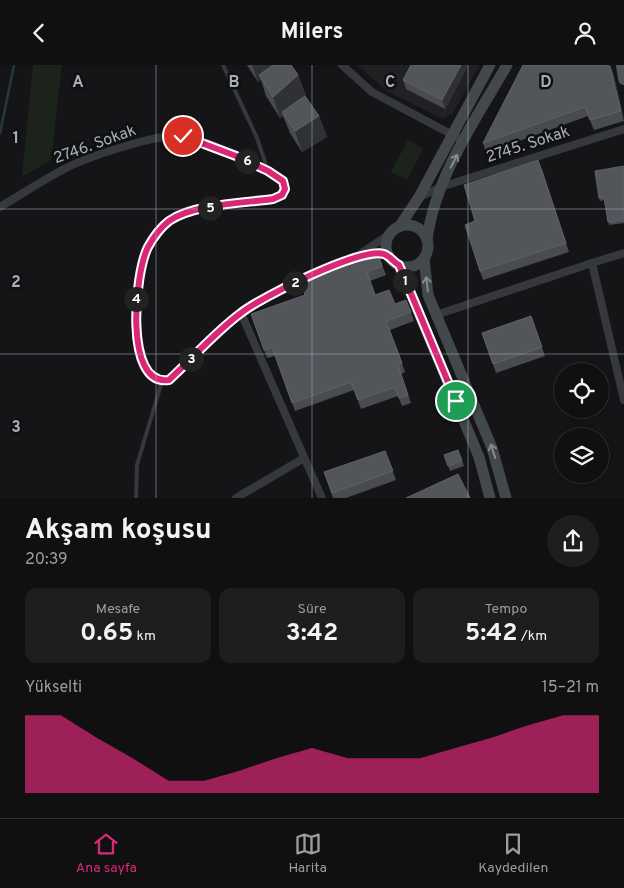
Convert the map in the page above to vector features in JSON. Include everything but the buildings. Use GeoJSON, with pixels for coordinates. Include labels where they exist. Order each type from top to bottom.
{"type":"FeatureCollection","features":[{"type":"Feature","properties":{"kind":"main road"},"geometry":{"type":"LineString","coordinates":[[490,65],[419,197],[395,230],[386,247],[389,257],[399,265],[479,457],[490,498]]}},
{"type":"Feature","properties":{"kind":"main road"},"geometry":{"type":"LineString","coordinates":[[399,265],[413,266],[424,258],[427,252],[429,221],[441,187],[506,65]]}},
{"type":"Feature","properties":{"kind":"main road"},"geometry":{"type":"LineString","coordinates":[[622,65],[624,79]]}},
{"type":"Feature","properties":{"kind":"main road"},"geometry":{"type":"LineString","coordinates":[[395,230],[416,227],[427,240]]}},
{"type":"Feature","properties":{"kind":"main road"},"geometry":{"type":"LineString","coordinates":[[424,258],[428,295],[492,448],[506,498]]}},
{"type":"Feature","properties":{"kind":"street"},"geometry":{"type":"LineString","coordinates":[[342,65],[372,92],[464,141]]}},
{"type":"Feature","properties":{"kind":"street","name":"2745. Sokak"},"geometry":{"type":"LineString","coordinates":[[419,197],[441,187],[624,129]]}},
{"type":"Feature","properties":{"kind":"street","name":"2746. Sokak"},"geometry":{"type":"LineString","coordinates":[[0,207],[66,168],[160,137],[183,136],[268,171],[283,181],[285,189],[282,195],[273,199],[185,213],[170,221],[157,233],[147,248],[136,295],[138,346],[149,374],[162,381]]}},
{"type":"Feature","properties":{"kind":"street"},"geometry":{"type":"LineString","coordinates":[[356,257],[395,230]]}},
{"type":"Feature","properties":{"kind":"street"},"geometry":{"type":"LineString","coordinates":[[162,381],[169,380],[241,313],[271,294],[356,257],[374,253],[389,257]]}},
{"type":"Feature","properties":{"kind":"street"},"geometry":{"type":"LineString","coordinates":[[436,315],[624,253]]}},
{"type":"Feature","properties":{"kind":"street"},"geometry":{"type":"LineString","coordinates":[[592,263],[624,400]]}},
{"type":"Feature","properties":{"kind":"street"},"geometry":{"type":"LineString","coordinates":[[241,313],[322,498]]}},
{"type":"Feature","properties":{"kind":"street"},"geometry":{"type":"LineString","coordinates":[[236,498],[304,458]]}},
{"type":"Feature","properties":{"kind":"lane"},"geometry":{"type":"LineString","coordinates":[[222,65],[258,138],[268,171]]}},
{"type":"Feature","properties":{"kind":"lane"},"geometry":{"type":"LineString","coordinates":[[136,498],[137,465],[162,381]]}},
{"type":"Feature","properties":{"kind":"shaded area"},"geometry":{"type":"Polygon","coordinates":[[[33,65],[62,65],[51,160],[22,177],[33,65]]]}},
{"type":"Feature","properties":{"kind":"shaded area"},"geometry":{"type":"Polygon","coordinates":[[[357,65],[480,65],[452,114],[443,119],[387,91],[357,65]]]}},
{"type":"Feature","properties":{"kind":"shaded area"},"geometry":{"type":"Polygon","coordinates":[[[408,140],[423,149],[407,180],[391,172],[408,140]]]}},
{"type":"Feature","properties":{"kind":"waterway"},"geometry":{"type":"LineString","coordinates":[[0,133],[14,65]]}},
{"type":"Feature","properties":{"kind":"route"},"geometry":{"type":"LineString","coordinates":[[183,136],[205,143],[268,171],[283,181],[285,189],[282,195],[273,199],[185,213],[170,221],[157,233],[147,248],[136,295],[138,346],[143,363],[149,374],[155,379],[169,380],[241,313],[271,294],[356,257],[379,253],[389,257],[399,265],[456,401]]}}]}
